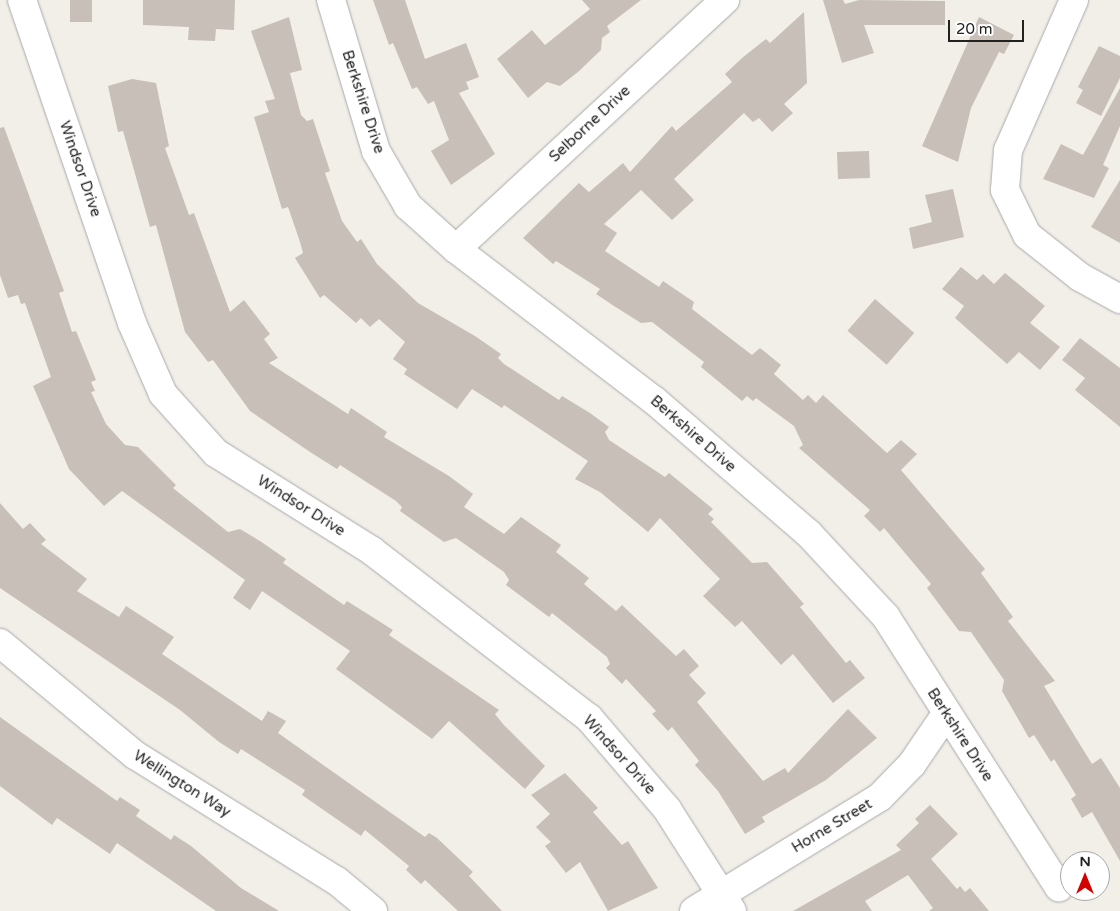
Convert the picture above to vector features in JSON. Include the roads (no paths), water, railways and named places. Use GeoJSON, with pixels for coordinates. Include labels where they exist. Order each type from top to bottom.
{"type":"FeatureCollection","features":[{"type":"Feature","properties":{"kind":"street","name":"Windsor Drive"},"geometry":{"type":"LineString","coordinates":[[22,0],[132,323],[163,394],[216,453],[372,551],[589,718],[667,809],[727,903]]}},
{"type":"Feature","properties":{"kind":"street","name":"Berkshire Drive"},"geometry":{"type":"LineString","coordinates":[[331,0],[376,151],[408,206],[456,249],[655,401],[809,534],[886,617],[946,714],[1059,887]]}},
{"type":"Feature","properties":{"kind":"street","name":"Selborne Drive"},"geometry":{"type":"LineString","coordinates":[[456,249],[725,0]]}},
{"type":"Feature","properties":{"kind":"street"},"geometry":{"type":"LineString","coordinates":[[1074,0],[1008,150],[1006,190],[1027,235],[1080,277],[1120,299]]}},
{"type":"Feature","properties":{"kind":"street","name":"Wellington Way"},"geometry":{"type":"LineString","coordinates":[[0,643],[135,755],[337,881],[373,911]]}},
{"type":"Feature","properties":{"kind":"street","name":"Horne Street"},"geometry":{"type":"LineString","coordinates":[[694,911],[727,903],[880,797],[912,764],[946,714]]}}]}
